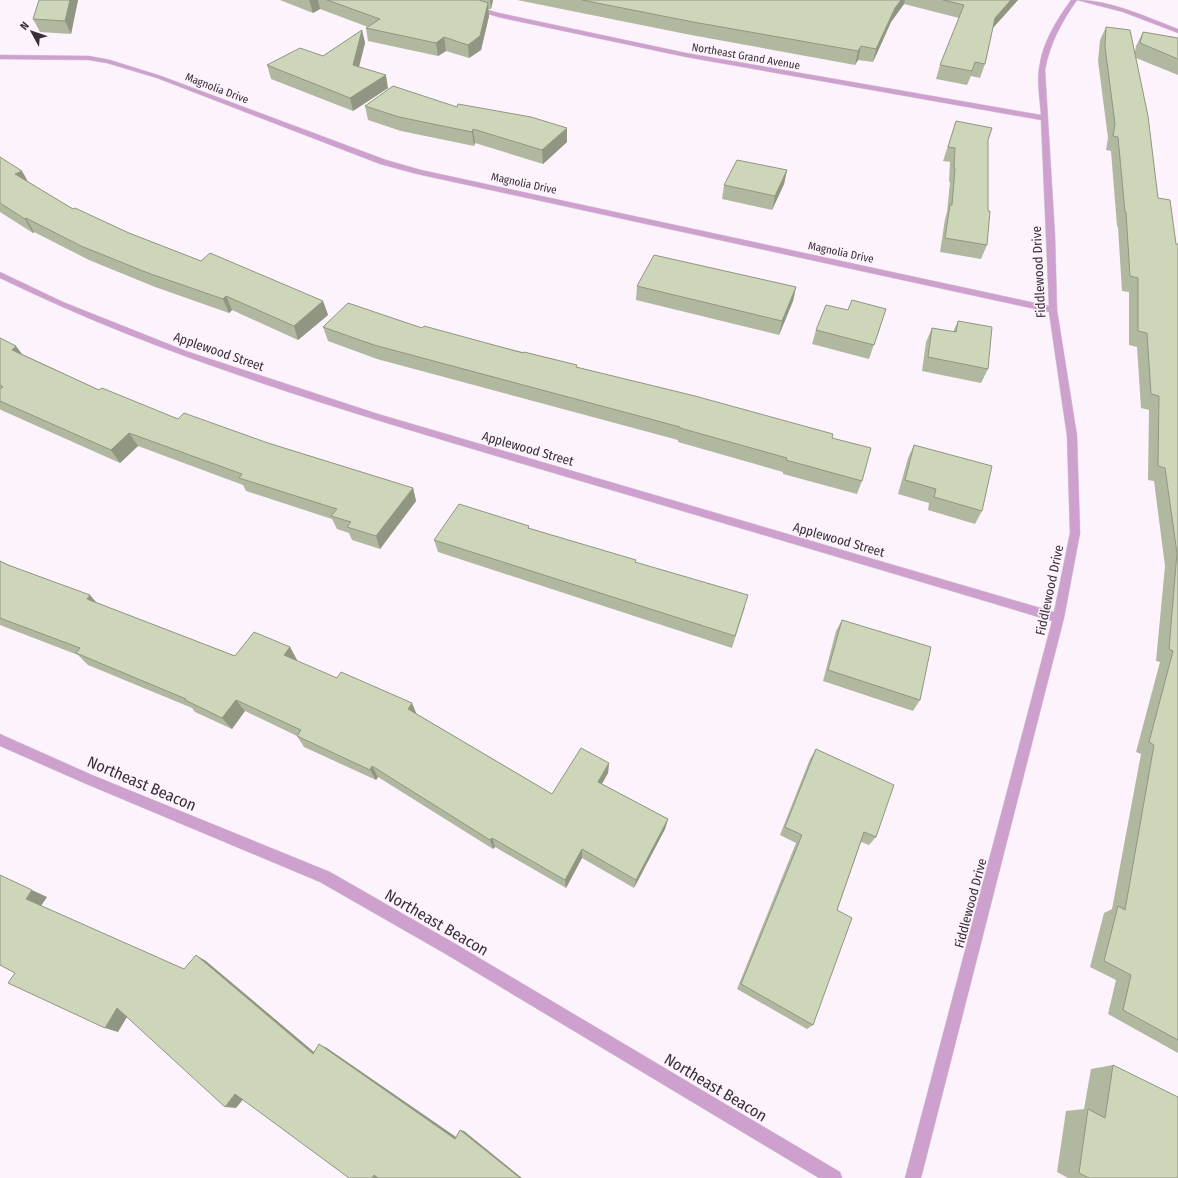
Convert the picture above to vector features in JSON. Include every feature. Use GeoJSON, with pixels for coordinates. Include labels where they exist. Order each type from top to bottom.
{"type":"FeatureCollection","features":[{"type":"Feature","properties":{"kind":"street","name":"Northeast Grand Avenue"},"geometry":{"type":"LineString","coordinates":[[446,0],[498,15],[686,55],[1044,118]]}},
{"type":"Feature","properties":{"kind":"street","name":"Fiddlewood Drive"},"geometry":{"type":"LineString","coordinates":[[914,1178],[1058,618],[1075,533],[1072,436],[1053,310],[1051,236],[1042,70],[1045,50],[1052,31],[1074,0]]}},
{"type":"Feature","properties":{"kind":"street"},"geometry":{"type":"LineString","coordinates":[[1080,0],[1125,11],[1178,31]]}},
{"type":"Feature","properties":{"kind":"street","name":"Magnolia Drive"},"geometry":{"type":"LineString","coordinates":[[0,57],[89,58],[108,61],[159,77],[383,162],[420,172],[1053,310]]}},
{"type":"Feature","properties":{"kind":"street","name":"Applewood Street"},"geometry":{"type":"LineString","coordinates":[[0,274],[60,304],[183,353],[367,414],[1058,618]]}},
{"type":"Feature","properties":{"kind":"street","name":"Northeast Beacon"},"geometry":{"type":"LineString","coordinates":[[0,740],[88,779],[325,877],[449,948],[834,1178]]}},
{"type":"Feature","properties":{"kind":"building"},"geometry":{"type":"Polygon","coordinates":[[[39,0],[70,0],[65,21],[33,19],[39,0]]]}},
{"type":"Feature","properties":{"kind":"building"},"geometry":{"type":"Polygon","coordinates":[[[327,0],[479,0],[488,3],[480,36],[468,45],[444,37],[436,43],[366,28],[380,19],[327,0]]]}},
{"type":"Feature","properties":{"kind":"building"},"geometry":{"type":"Polygon","coordinates":[[[582,0],[901,0],[895,8],[876,49],[861,46],[858,51],[693,22],[582,0]]]}},
{"type":"Feature","properties":{"kind":"building"},"geometry":{"type":"Polygon","coordinates":[[[943,0],[1011,0],[995,18],[985,64],[975,62],[972,71],[940,65],[964,5],[943,0]]]}},
{"type":"Feature","properties":{"kind":"building"},"geometry":{"type":"Polygon","coordinates":[[[1106,27],[1130,30],[1148,116],[1158,198],[1170,200],[1176,244],[1178,244],[1178,1040],[1123,1010],[1131,975],[1104,961],[1118,906],[1125,910],[1154,745],[1149,742],[1173,651],[1169,649],[1177,553],[1165,468],[1158,466],[1159,396],[1151,394],[1147,333],[1138,331],[1138,278],[1130,276],[1126,212],[1118,137],[1113,136],[1115,124],[1105,47],[1106,27]]]}},
{"type":"Feature","properties":{"kind":"building"},"geometry":{"type":"Polygon","coordinates":[[[362,30],[353,65],[386,75],[350,98],[267,65],[300,48],[323,56],[362,30]]]}},
{"type":"Feature","properties":{"kind":"building"},"geometry":{"type":"Polygon","coordinates":[[[1143,32],[1178,38],[1178,59],[1140,43],[1143,32]]]}},
{"type":"Feature","properties":{"kind":"building"},"geometry":{"type":"Polygon","coordinates":[[[393,86],[457,107],[458,104],[531,117],[567,128],[542,150],[473,129],[472,132],[399,117],[365,106],[393,86]]]}},
{"type":"Feature","properties":{"kind":"building"},"geometry":{"type":"Polygon","coordinates":[[[956,121],[992,128],[988,140],[988,211],[990,211],[987,245],[945,238],[950,205],[952,205],[955,168],[955,148],[948,147],[956,121]]]}},
{"type":"Feature","properties":{"kind":"building"},"geometry":{"type":"Polygon","coordinates":[[[0,157],[22,171],[15,174],[73,209],[75,208],[129,233],[201,261],[210,253],[323,301],[294,326],[226,296],[223,299],[148,273],[81,246],[26,218],[25,219],[0,203],[0,157]]]}},
{"type":"Feature","properties":{"kind":"building"},"geometry":{"type":"Polygon","coordinates":[[[737,160],[787,170],[775,196],[724,185],[737,160]]]}},
{"type":"Feature","properties":{"kind":"building"},"geometry":{"type":"Polygon","coordinates":[[[654,255],[796,287],[782,321],[637,286],[654,255]]]}},
{"type":"Feature","properties":{"kind":"building"},"geometry":{"type":"Polygon","coordinates":[[[852,300],[886,309],[874,345],[816,330],[826,305],[848,310],[852,300]]]}},
{"type":"Feature","properties":{"kind":"building"},"geometry":{"type":"Polygon","coordinates":[[[348,303],[422,328],[424,326],[523,353],[577,365],[576,367],[695,396],[833,434],[832,438],[871,448],[862,481],[786,460],[787,458],[680,427],[374,345],[323,327],[348,303]]]}},
{"type":"Feature","properties":{"kind":"building"},"geometry":{"type":"Polygon","coordinates":[[[958,321],[992,327],[988,369],[928,357],[932,328],[956,332],[958,321]]]}},
{"type":"Feature","properties":{"kind":"building"},"geometry":{"type":"Polygon","coordinates":[[[0,338],[16,346],[12,350],[99,390],[102,388],[178,419],[184,413],[268,443],[413,488],[376,536],[347,527],[351,522],[331,516],[337,509],[239,478],[242,474],[129,433],[111,450],[0,401],[0,389],[3,387],[0,385],[0,338]]]}},
{"type":"Feature","properties":{"kind":"building"},"geometry":{"type":"Polygon","coordinates":[[[914,445],[992,466],[982,511],[934,497],[936,489],[905,480],[914,445]]]}},
{"type":"Feature","properties":{"kind":"building"},"geometry":{"type":"Polygon","coordinates":[[[459,504],[529,526],[528,528],[636,560],[635,562],[748,595],[735,636],[434,540],[459,504]]]}},
{"type":"Feature","properties":{"kind":"building"},"geometry":{"type":"Polygon","coordinates":[[[0,561],[90,595],[87,599],[235,656],[254,632],[290,647],[284,655],[337,678],[341,672],[412,703],[408,709],[552,794],[581,748],[609,763],[598,782],[668,819],[636,880],[582,849],[565,880],[492,838],[490,840],[372,766],[370,770],[297,736],[301,730],[236,700],[222,718],[185,700],[186,699],[76,653],[80,648],[0,618],[0,561]]]}},
{"type":"Feature","properties":{"kind":"building"},"geometry":{"type":"Polygon","coordinates":[[[842,620],[931,647],[920,700],[828,670],[842,620]]]}},
{"type":"Feature","properties":{"kind":"building"},"geometry":{"type":"Polygon","coordinates":[[[816,749],[894,785],[876,837],[864,832],[837,910],[852,918],[813,1025],[741,984],[802,835],[785,827],[816,749]]]}},
{"type":"Feature","properties":{"kind":"building"},"geometry":{"type":"Polygon","coordinates":[[[0,875],[32,890],[26,899],[184,969],[196,955],[313,1054],[319,1044],[455,1139],[460,1130],[520,1178],[378,1178],[374,1175],[372,1178],[349,1178],[235,1094],[225,1107],[117,1008],[105,1028],[8,983],[15,973],[0,965],[0,875]]]}},
{"type":"Feature","properties":{"kind":"building"},"geometry":{"type":"Polygon","coordinates":[[[1113,1065],[1178,1097],[1178,1178],[1089,1178],[1079,1173],[1088,1109],[1105,1118],[1113,1065]]]}}]}
